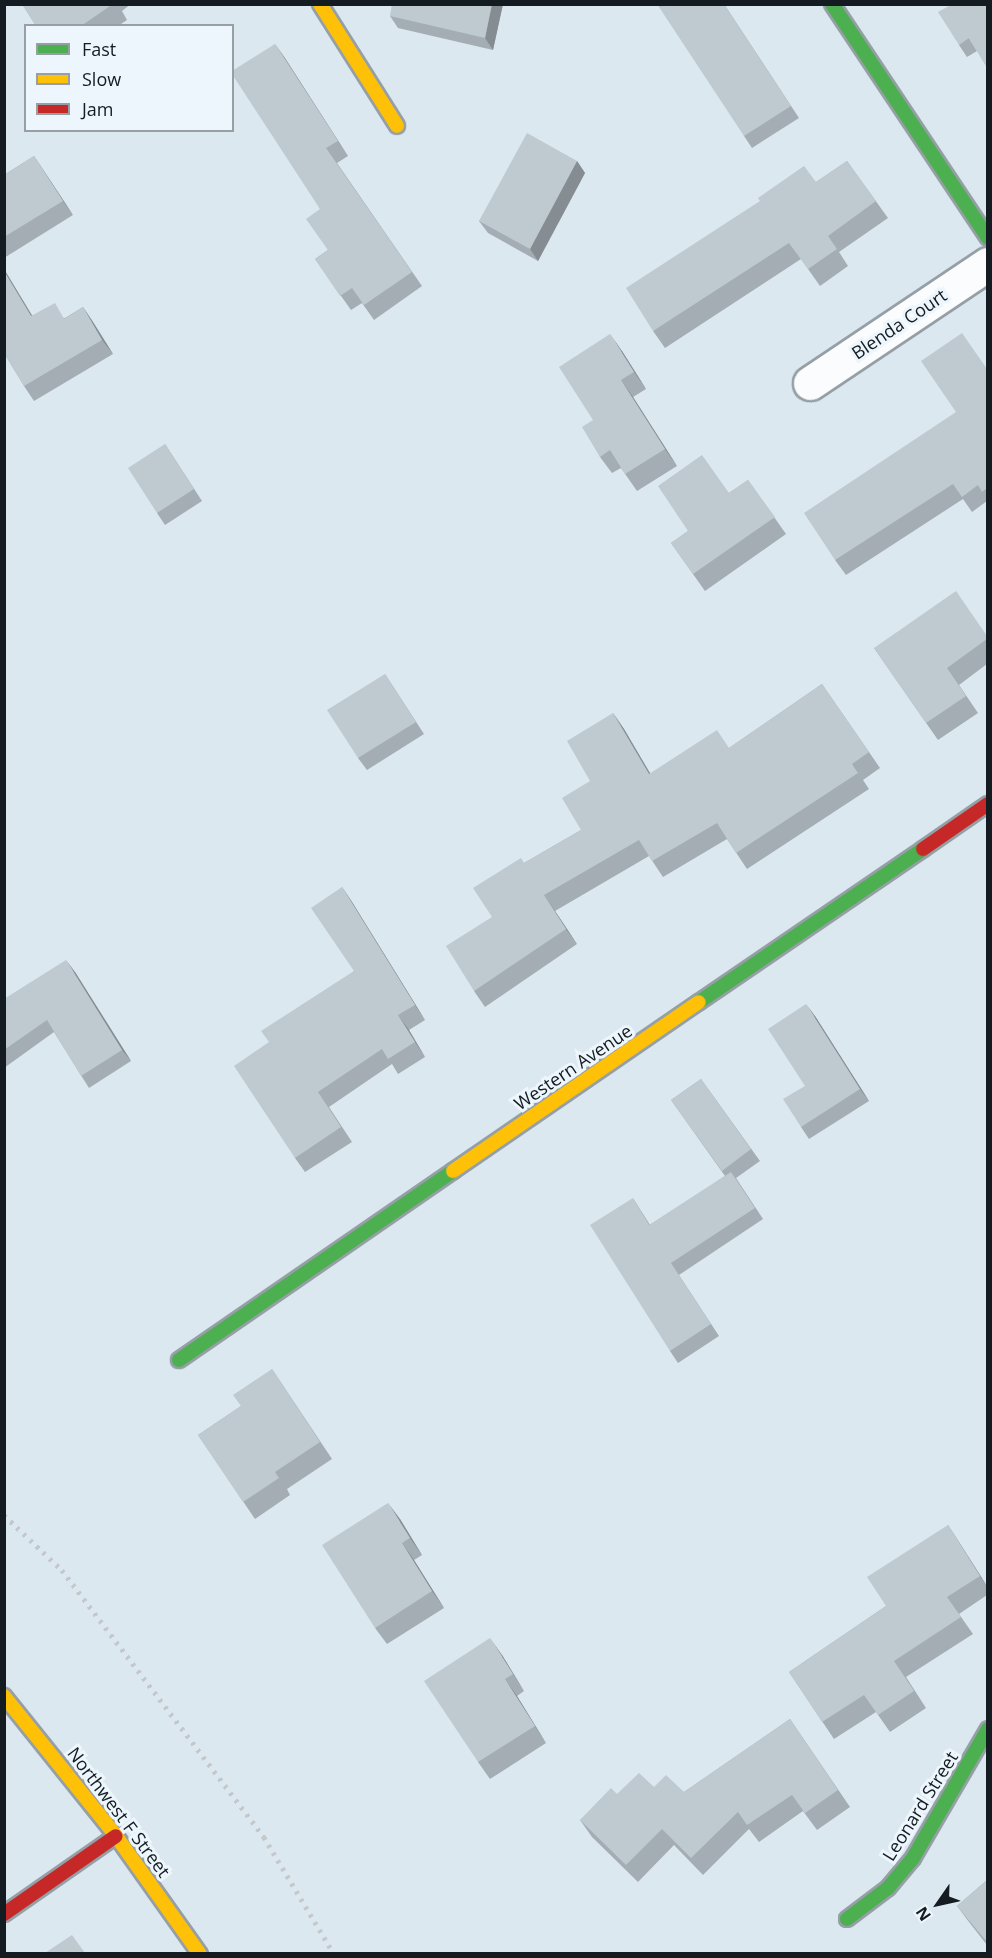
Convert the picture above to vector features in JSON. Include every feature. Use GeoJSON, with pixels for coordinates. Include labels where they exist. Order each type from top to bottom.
{"type":"FeatureCollection","features":[{"type":"Feature","properties":{"kind":"street"},"geometry":{"type":"LineString","coordinates":[[320,4],[397,126]]}},
{"type":"Feature","properties":{"kind":"street"},"geometry":{"type":"LineString","coordinates":[[832,4],[987,238]]}},
{"type":"Feature","properties":{"kind":"street","name":"Blenda Court"},"geometry":{"type":"LineString","coordinates":[[810,383],[987,264]]}},
{"type":"Feature","properties":{"kind":"street","name":"Western Avenue"},"geometry":{"type":"LineString","coordinates":[[178,1360],[987,804]]}},
{"type":"Feature","properties":{"kind":"street","name":"Northwest F Street"},"geometry":{"type":"LineString","coordinates":[[4,1696],[116,1836],[201,1953]]}},
{"type":"Feature","properties":{"kind":"street","name":"Leonard Street"},"geometry":{"type":"LineString","coordinates":[[847,1919],[888,1888],[914,1857],[987,1729]]}},
{"type":"Feature","properties":{"kind":"street"},"geometry":{"type":"LineString","coordinates":[[4,1914],[116,1836]]}},
{"type":"Feature","properties":{"kind":"building"},"geometry":{"type":"Polygon","coordinates":[[[22,4],[113,4],[84,24],[35,24],[22,4]]]}},
{"type":"Feature","properties":{"kind":"building"},"geometry":{"type":"Polygon","coordinates":[[[392,4],[492,4],[485,38],[390,16],[392,4]]]}},
{"type":"Feature","properties":{"kind":"building"},"geometry":{"type":"Polygon","coordinates":[[[657,4],[724,4],[791,106],[744,136],[657,4]]]}},
{"type":"Feature","properties":{"kind":"building"},"geometry":{"type":"Polygon","coordinates":[[[948,4],[987,4],[987,68],[969,38],[959,45],[938,12],[949,6],[948,4]]]}},
{"type":"Feature","properties":{"kind":"building"},"geometry":{"type":"Polygon","coordinates":[[[275,44],[338,141],[326,148],[412,272],[364,305],[352,288],[340,296],[315,259],[328,250],[306,219],[320,209],[234,77],[234,70],[275,44]]]}},
{"type":"Feature","properties":{"kind":"building"},"geometry":{"type":"Polygon","coordinates":[[[527,133],[577,161],[530,249],[479,221],[527,133]]]}},
{"type":"Feature","properties":{"kind":"building"},"geometry":{"type":"Polygon","coordinates":[[[34,156],[63,201],[4,237],[4,175],[34,156]]]}},
{"type":"Feature","properties":{"kind":"building"},"geometry":{"type":"Polygon","coordinates":[[[847,161],[876,201],[828,236],[837,249],[808,269],[789,243],[653,331],[626,288],[760,201],[758,198],[804,166],[816,182],[847,161]]]}},
{"type":"Feature","properties":{"kind":"building"},"geometry":{"type":"Polygon","coordinates":[[[4,271],[31,316],[55,303],[64,319],[83,307],[102,340],[24,386],[4,353],[4,271]]]}},
{"type":"Feature","properties":{"kind":"building"},"geometry":{"type":"Polygon","coordinates":[[[962,333],[987,369],[987,488],[982,492],[978,485],[962,497],[953,484],[835,560],[804,513],[956,412],[921,361],[962,333]]]}},
{"type":"Feature","properties":{"kind":"building"},"geometry":{"type":"Polygon","coordinates":[[[610,334],[634,372],[621,380],[665,449],[625,474],[610,450],[600,457],[582,427],[593,420],[559,367],[610,334]]]}},
{"type":"Feature","properties":{"kind":"building"},"geometry":{"type":"Polygon","coordinates":[[[165,444],[194,489],[157,513],[128,468],[165,444]]]}},
{"type":"Feature","properties":{"kind":"building"},"geometry":{"type":"Polygon","coordinates":[[[702,455],[729,493],[748,480],[775,517],[693,574],[671,543],[688,531],[658,486],[702,455]]]}},
{"type":"Feature","properties":{"kind":"building"},"geometry":{"type":"Polygon","coordinates":[[[956,591],[987,639],[947,668],[966,696],[926,723],[874,648],[956,591]]]}},
{"type":"Feature","properties":{"kind":"building"},"geometry":{"type":"Polygon","coordinates":[[[385,674],[416,722],[358,758],[327,710],[385,674]]]}},
{"type":"Feature","properties":{"kind":"building"},"geometry":{"type":"Polygon","coordinates":[[[822,684],[869,752],[852,764],[858,773],[736,853],[717,823],[652,861],[639,840],[544,895],[566,929],[474,991],[446,946],[492,917],[473,888],[521,858],[524,863],[581,830],[562,798],[590,781],[567,741],[613,713],[649,774],[717,730],[729,748],[822,684]]]}},
{"type":"Feature","properties":{"kind":"building"},"geometry":{"type":"Polygon","coordinates":[[[342,887],[415,1005],[398,1015],[415,1042],[388,1059],[382,1049],[318,1092],[341,1127],[295,1158],[234,1066],[269,1042],[261,1031],[354,971],[311,908],[342,887]]]}},
{"type":"Feature","properties":{"kind":"building"},"geometry":{"type":"Polygon","coordinates":[[[66,960],[122,1050],[81,1076],[47,1020],[4,1050],[4,999],[66,960]]]}},
{"type":"Feature","properties":{"kind":"building"},"geometry":{"type":"Polygon","coordinates":[[[806,1004],[860,1089],[801,1127],[783,1099],[805,1086],[768,1029],[806,1004]]]}},
{"type":"Feature","properties":{"kind":"building"},"geometry":{"type":"Polygon","coordinates":[[[701,1079],[751,1149],[722,1171],[671,1100],[701,1079]]]}},
{"type":"Feature","properties":{"kind":"building"},"geometry":{"type":"Polygon","coordinates":[[[731,1172],[755,1208],[671,1263],[711,1324],[670,1351],[590,1225],[633,1198],[649,1225],[731,1172]]]}},
{"type":"Feature","properties":{"kind":"building"},"geometry":{"type":"Polygon","coordinates":[[[272,1369],[320,1442],[275,1472],[279,1478],[243,1502],[198,1435],[241,1406],[233,1395],[272,1369]]]}},
{"type":"Feature","properties":{"kind":"building"},"geometry":{"type":"Polygon","coordinates":[[[388,1503],[410,1538],[402,1543],[432,1591],[375,1628],[322,1545],[388,1503]]]}},
{"type":"Feature","properties":{"kind":"building"},"geometry":{"type":"Polygon","coordinates":[[[948,1525],[980,1576],[947,1597],[961,1617],[894,1661],[914,1691],[878,1715],[864,1695],[822,1722],[789,1672],[886,1606],[867,1577],[948,1525]]]}},
{"type":"Feature","properties":{"kind":"building"},"geometry":{"type":"Polygon","coordinates":[[[490,1638],[513,1674],[505,1679],[535,1726],[478,1762],[424,1681],[490,1638]]]}},
{"type":"Feature","properties":{"kind":"building"},"geometry":{"type":"Polygon","coordinates":[[[790,1719],[838,1790],[805,1813],[792,1795],[747,1825],[738,1812],[691,1858],[662,1829],[626,1865],[580,1820],[611,1788],[617,1794],[639,1773],[654,1787],[666,1775],[684,1792],[790,1719]]]}},
{"type":"Feature","properties":{"kind":"building"},"geometry":{"type":"Polygon","coordinates":[[[987,1880],[987,1942],[957,1906],[987,1880]]]}},
{"type":"Feature","properties":{"kind":"building"},"geometry":{"type":"Polygon","coordinates":[[[72,1935],[85,1953],[45,1953],[72,1935]]]}},
{"type":"Feature","properties":{"kind":"railway"},"geometry":{"type":"LineString","coordinates":[[4,1515],[62,1570],[264,1837],[334,1954]]}},
{"type":"Feature","properties":{"kind":"traffic: fast"},"geometry":{"type":"LineString","coordinates":[[832,4],[988,238]]}},
{"type":"Feature","properties":{"kind":"traffic: fast"},"geometry":{"type":"LineString","coordinates":[[699,1002],[923,849]]}},
{"type":"Feature","properties":{"kind":"traffic: fast"},"geometry":{"type":"LineString","coordinates":[[179,1360],[453,1171]]}},
{"type":"Feature","properties":{"kind":"traffic: fast"},"geometry":{"type":"LineString","coordinates":[[847,1919],[888,1888],[913,1858],[988,1729]]}},
{"type":"Feature","properties":{"kind":"traffic: slow"},"geometry":{"type":"LineString","coordinates":[[320,4],[397,126]]}},
{"type":"Feature","properties":{"kind":"traffic: slow"},"geometry":{"type":"LineString","coordinates":[[453,1171],[699,1002]]}},
{"type":"Feature","properties":{"kind":"traffic: slow"},"geometry":{"type":"LineString","coordinates":[[4,1696],[116,1836],[200,1954]]}},
{"type":"Feature","properties":{"kind":"traffic: jam"},"geometry":{"type":"LineString","coordinates":[[923,849],[988,804]]}},
{"type":"Feature","properties":{"kind":"traffic: jam"},"geometry":{"type":"LineString","coordinates":[[4,1914],[116,1836]]}}]}
